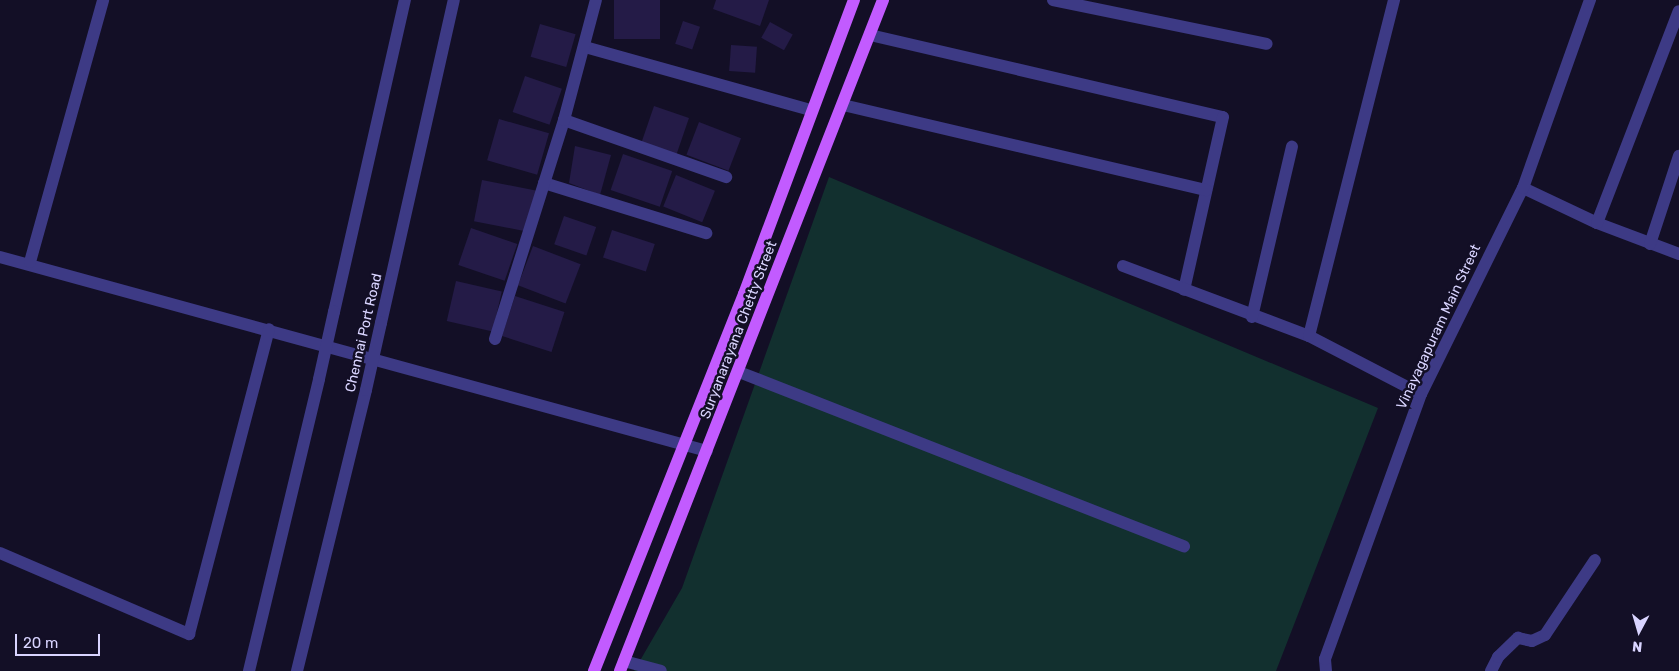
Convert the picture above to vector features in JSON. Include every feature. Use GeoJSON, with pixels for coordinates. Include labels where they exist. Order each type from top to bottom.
{"type":"FeatureCollection","features":[{"type":"Feature","properties":{"kind":"main road","name":"Suryanarayana Chetty Street"},"geometry":{"type":"LineString","coordinates":[[594,671],[684,444],[854,0]]}},
{"type":"Feature","properties":{"kind":"main road","name":"Suryanarayana Chetty Street"},"geometry":{"type":"LineString","coordinates":[[622,666],[739,372],[883,0]]}},
{"type":"Feature","properties":{"kind":"street"},"geometry":{"type":"LineString","coordinates":[[30,262],[103,0]]}},
{"type":"Feature","properties":{"kind":"street"},"geometry":{"type":"LineString","coordinates":[[249,671],[319,379],[405,0]]}},
{"type":"Feature","properties":{"kind":"street","name":"Chennai Port Road"},"geometry":{"type":"LineString","coordinates":[[297,671],[366,390],[454,0]]}},
{"type":"Feature","properties":{"kind":"street"},"geometry":{"type":"LineString","coordinates":[[495,339],[564,120],[596,0]]}},
{"type":"Feature","properties":{"kind":"street"},"geometry":{"type":"LineString","coordinates":[[1053,0],[1267,44]]}},
{"type":"Feature","properties":{"kind":"street"},"geometry":{"type":"LineString","coordinates":[[1309,336],[1394,0]]}},
{"type":"Feature","properties":{"kind":"street","name":"Vinayagapuram Main Street"},"geometry":{"type":"LineString","coordinates":[[1326,671],[1325,659],[1421,394],[1523,188],[1590,0]]}},
{"type":"Feature","properties":{"kind":"street"},"geometry":{"type":"LineString","coordinates":[[1597,223],[1679,11]]}},
{"type":"Feature","properties":{"kind":"street"},"geometry":{"type":"LineString","coordinates":[[870,35],[1223,117],[1184,290]]}},
{"type":"Feature","properties":{"kind":"street"},"geometry":{"type":"LineString","coordinates":[[585,47],[811,110]]}},
{"type":"Feature","properties":{"kind":"street"},"geometry":{"type":"LineString","coordinates":[[843,105],[1206,190]]}},
{"type":"Feature","properties":{"kind":"street"},"geometry":{"type":"LineString","coordinates":[[564,120],[726,177]]}},
{"type":"Feature","properties":{"kind":"street"},"geometry":{"type":"LineString","coordinates":[[1252,318],[1292,148]]}},
{"type":"Feature","properties":{"kind":"street"},"geometry":{"type":"LineString","coordinates":[[1650,244],[1679,156]]}},
{"type":"Feature","properties":{"kind":"street"},"geometry":{"type":"LineString","coordinates":[[544,183],[706,233]]}},
{"type":"Feature","properties":{"kind":"street"},"geometry":{"type":"LineString","coordinates":[[1523,188],[1597,223],[1679,254]]}},
{"type":"Feature","properties":{"kind":"street"},"geometry":{"type":"LineString","coordinates":[[0,256],[30,262],[707,451]]}},
{"type":"Feature","properties":{"kind":"street"},"geometry":{"type":"LineString","coordinates":[[1122,266],[1252,318],[1309,336],[1421,394]]}},
{"type":"Feature","properties":{"kind":"street"},"geometry":{"type":"LineString","coordinates":[[0,553],[189,634],[270,329]]}},
{"type":"Feature","properties":{"kind":"street"},"geometry":{"type":"LineString","coordinates":[[739,372],[1184,546]]}},
{"type":"Feature","properties":{"kind":"street"},"geometry":{"type":"LineString","coordinates":[[1492,671],[1498,657],[1518,638],[1532,641],[1545,636],[1594,560]]}},
{"type":"Feature","properties":{"kind":"street"},"geometry":{"type":"LineString","coordinates":[[622,666],[661,671]]}},
{"type":"Feature","properties":{"kind":"green space"},"geometry":{"type":"Polygon","coordinates":[[[829,177],[1378,408],[1276,671],[634,671],[682,588],[829,177]]]}},
{"type":"Feature","properties":{"kind":"building"},"geometry":{"type":"Polygon","coordinates":[[[614,0],[660,0],[660,39],[614,39],[614,0]]]}},
{"type":"Feature","properties":{"kind":"building"},"geometry":{"type":"Polygon","coordinates":[[[716,0],[769,0],[760,26],[713,9],[716,0]]]}},
{"type":"Feature","properties":{"kind":"building"},"geometry":{"type":"Polygon","coordinates":[[[683,21],[700,27],[692,50],[675,44],[683,21]]]}},
{"type":"Feature","properties":{"kind":"building"},"geometry":{"type":"Polygon","coordinates":[[[770,22],[793,35],[784,50],[761,38],[770,22]]]}},
{"type":"Feature","properties":{"kind":"building"},"geometry":{"type":"Polygon","coordinates":[[[540,24],[576,34],[566,67],[531,57],[540,24]]]}},
{"type":"Feature","properties":{"kind":"building"},"geometry":{"type":"Polygon","coordinates":[[[731,45],[757,47],[755,73],[729,71],[731,45]]]}},
{"type":"Feature","properties":{"kind":"building"},"geometry":{"type":"Polygon","coordinates":[[[525,76],[562,89],[550,125],[513,112],[525,76]]]}},
{"type":"Feature","properties":{"kind":"building"},"geometry":{"type":"Polygon","coordinates":[[[654,106],[689,118],[676,155],[641,143],[654,106]]]}},
{"type":"Feature","properties":{"kind":"building"},"geometry":{"type":"Polygon","coordinates":[[[499,119],[549,133],[537,175],[487,160],[499,119]]]}},
{"type":"Feature","properties":{"kind":"building"},"geometry":{"type":"Polygon","coordinates":[[[699,122],[741,138],[728,171],[686,155],[699,122]]]}},
{"type":"Feature","properties":{"kind":"building"},"geometry":{"type":"Polygon","coordinates":[[[575,146],[611,155],[600,195],[569,183],[575,146]]]}},
{"type":"Feature","properties":{"kind":"building"},"geometry":{"type":"Polygon","coordinates":[[[623,154],[672,171],[660,207],[611,190],[623,154]]]}},
{"type":"Feature","properties":{"kind":"building"},"geometry":{"type":"Polygon","coordinates":[[[676,175],[715,191],[702,222],[663,207],[676,175]]]}},
{"type":"Feature","properties":{"kind":"building"},"geometry":{"type":"Polygon","coordinates":[[[482,180],[537,191],[529,232],[474,221],[482,180]]]}},
{"type":"Feature","properties":{"kind":"building"},"geometry":{"type":"Polygon","coordinates":[[[564,216],[596,227],[586,255],[554,244],[564,216]]]}},
{"type":"Feature","properties":{"kind":"building"},"geometry":{"type":"Polygon","coordinates":[[[471,228],[517,244],[505,281],[458,265],[471,228]]]}},
{"type":"Feature","properties":{"kind":"building"},"geometry":{"type":"Polygon","coordinates":[[[612,230],[655,244],[646,271],[603,258],[612,230]]]}},
{"type":"Feature","properties":{"kind":"building"},"geometry":{"type":"Polygon","coordinates":[[[533,246],[581,264],[566,303],[518,285],[533,246]]]}},
{"type":"Feature","properties":{"kind":"building"},"geometry":{"type":"Polygon","coordinates":[[[456,281],[502,292],[493,332],[447,321],[456,281]]]}},
{"type":"Feature","properties":{"kind":"building"},"geometry":{"type":"Polygon","coordinates":[[[515,296],[564,312],[551,352],[502,336],[515,296]]]}}]}
